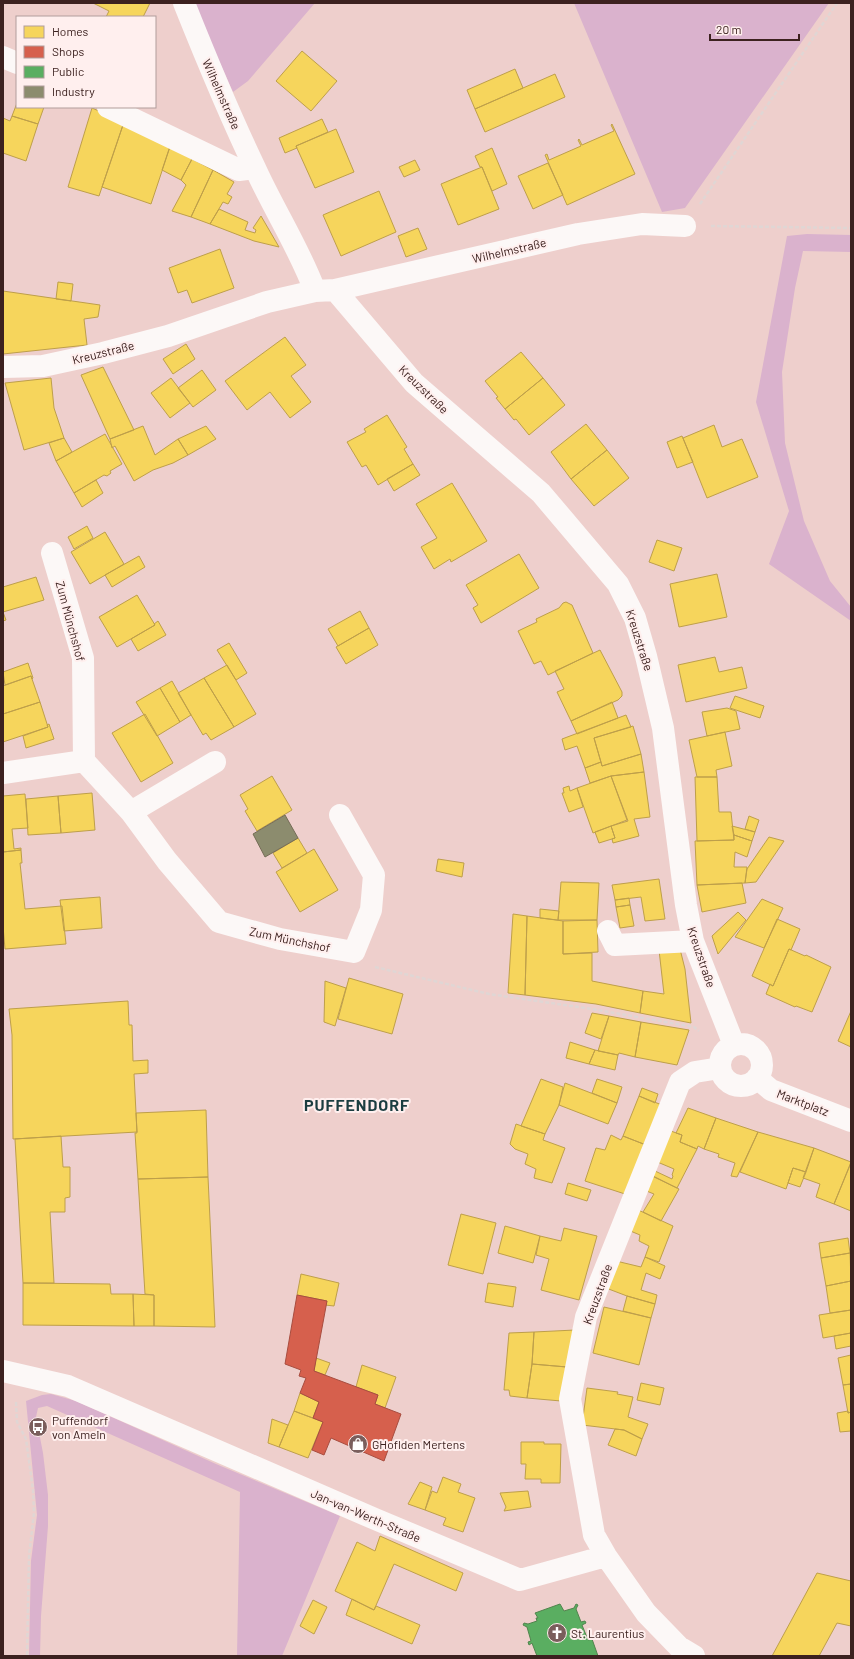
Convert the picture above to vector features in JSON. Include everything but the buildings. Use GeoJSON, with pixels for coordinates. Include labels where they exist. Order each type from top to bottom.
{"type":"FeatureCollection","features":[{"type":"Feature","properties":{"kind":"street","name":"Wilhelmstraße"},"geometry":{"type":"LineString","coordinates":[[184,3],[202,48],[255,168]]}},
{"type":"Feature","properties":{"kind":"street"},"geometry":{"type":"LineString","coordinates":[[3,57],[16,63]]}},
{"type":"Feature","properties":{"kind":"street"},"geometry":{"type":"LineString","coordinates":[[110,108],[239,170],[255,168]]}},
{"type":"Feature","properties":{"kind":"street","name":"Kreuzstraße"},"geometry":{"type":"LineString","coordinates":[[255,168],[306,264],[325,290],[414,383],[541,493],[618,584],[635,618],[646,656],[663,728],[686,905],[694,941],[726,1055],[680,1082],[586,1317],[570,1399],[594,1535],[606,1556]]}},
{"type":"Feature","properties":{"kind":"street","name":"Wilhelmstraße"},"geometry":{"type":"LineString","coordinates":[[325,290],[578,234],[642,224],[685,226]]}},
{"type":"Feature","properties":{"kind":"street","name":"Kreuzstraße"},"geometry":{"type":"LineString","coordinates":[[3,367],[43,366],[103,353],[168,336],[267,302],[325,290]]}},
{"type":"Feature","properties":{"kind":"street","name":"Zum Münchshof"},"geometry":{"type":"LineString","coordinates":[[52,553],[83,658],[84,761],[131,812],[167,861],[219,922],[280,939],[354,952]]}},
{"type":"Feature","properties":{"kind":"street"},"geometry":{"type":"LineString","coordinates":[[3,772],[84,761]]}},
{"type":"Feature","properties":{"kind":"street"},"geometry":{"type":"LineString","coordinates":[[131,812],[215,762]]}},
{"type":"Feature","properties":{"kind":"street"},"geometry":{"type":"LineString","coordinates":[[340,815],[374,875],[371,910],[354,952]]}},
{"type":"Feature","properties":{"kind":"street"},"geometry":{"type":"LineString","coordinates":[[608,931],[615,945],[694,941]]}},
{"type":"Feature","properties":{"kind":"street"},"geometry":{"type":"LineString","coordinates":[[737,1043],[747,1044],[755,1049],[761,1057],[763,1066],[757,1078],[753,1082],[744,1086],[735,1085],[727,1081],[721,1073],[726,1055],[737,1043]]}},
{"type":"Feature","properties":{"kind":"street","name":"Marktplatz"},"geometry":{"type":"LineString","coordinates":[[757,1078],[772,1090],[851,1121]]}},
{"type":"Feature","properties":{"kind":"street","name":"Jan-van-Werth-Straße"},"geometry":{"type":"LineString","coordinates":[[8,1372],[68,1386],[520,1580],[606,1556]]}},
{"type":"Feature","properties":{"kind":"street"},"geometry":{"type":"LineString","coordinates":[[606,1556],[646,1613],[679,1647],[694,1656]]}},
{"type":"Feature","properties":{"kind":"path"},"geometry":{"type":"LineString","coordinates":[[685,226],[838,3]]}},
{"type":"Feature","properties":{"kind":"path"},"geometry":{"type":"LineString","coordinates":[[685,226],[851,228]]}},
{"type":"Feature","properties":{"kind":"path"},"geometry":{"type":"LineString","coordinates":[[354,952],[371,966],[489,994],[592,1009],[694,1027],[726,1055]]}},
{"type":"Feature","properties":{"kind":"path"},"geometry":{"type":"LineString","coordinates":[[8,1372],[18,1422],[26,1439],[33,1490],[34,1513],[29,1556],[26,1656]]}},
{"type":"Feature","properties":{"kind":"shaded area"},"geometry":{"type":"Polygon","coordinates":[[[193,3],[315,3],[248,81],[233,92],[193,3]]]}},
{"type":"Feature","properties":{"kind":"shaded area"},"geometry":{"type":"Polygon","coordinates":[[[574,3],[829,3],[685,208],[662,212],[574,3]]]}},
{"type":"Feature","properties":{"kind":"shaded area"},"geometry":{"type":"Polygon","coordinates":[[[807,234],[851,235],[851,252],[803,251],[795,288],[782,372],[785,443],[804,521],[830,581],[851,607],[851,621],[769,564],[789,511],[756,402],[787,236],[807,234]]]}},
{"type":"Feature","properties":{"kind":"shaded area"},"geometry":{"type":"Polygon","coordinates":[[[51,1394],[76,1401],[216,1464],[340,1516],[282,1656],[237,1656],[240,1492],[47,1406],[38,1408],[36,1417],[43,1453],[48,1495],[48,1526],[41,1616],[40,1656],[29,1656],[31,1561],[37,1515],[26,1401],[42,1395],[51,1394]]]}},
{"type":"Feature","properties":{"kind":"place","name":"Puffendorf von Ameln"},"geometry":{"type":"Point","coordinates":[38,1427]}},
{"type":"Feature","properties":{"kind":"place","name":"GHoflden Mertens"},"geometry":{"type":"Point","coordinates":[358,1444]}},
{"type":"Feature","properties":{"kind":"place","name":"St. Laurentius"},"geometry":{"type":"Point","coordinates":[557,1633]}},
{"type":"Feature","properties":{"kind":"district","name":"PUFFENDORF"},"geometry":{"type":"Point","coordinates":[357,1104]}}]}
